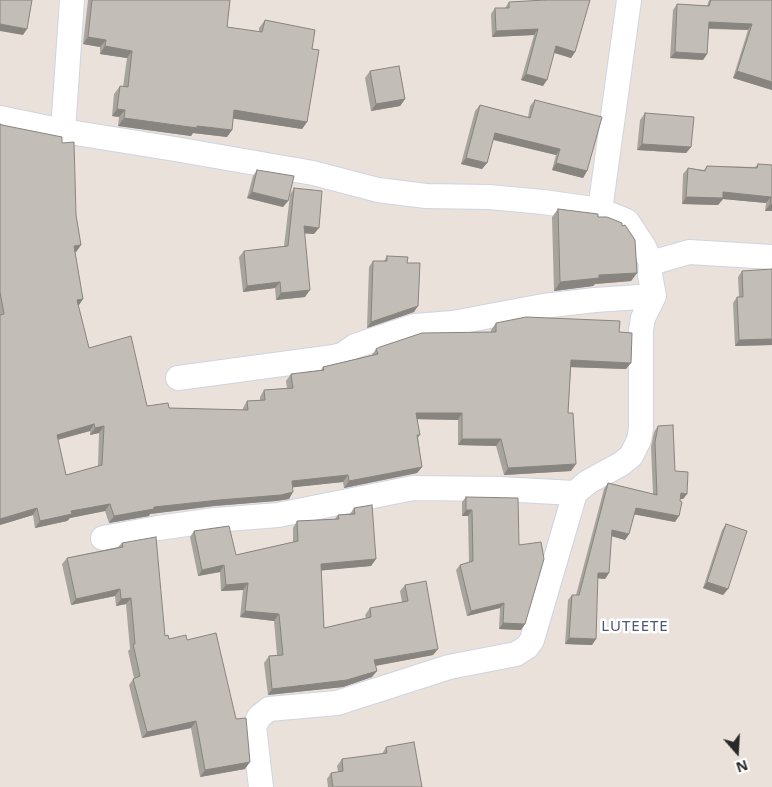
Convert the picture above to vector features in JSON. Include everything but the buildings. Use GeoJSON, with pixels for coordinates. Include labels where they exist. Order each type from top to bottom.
{"type":"FeatureCollection","features":[{"type":"Feature","properties":{"kind":"street"},"geometry":{"type":"LineString","coordinates":[[63,131],[72,0]]}},
{"type":"Feature","properties":{"kind":"street"},"geometry":{"type":"LineString","coordinates":[[600,210],[629,0]]}},
{"type":"Feature","properties":{"kind":"street"},"geometry":{"type":"LineString","coordinates":[[0,118],[63,131],[313,173],[378,190],[426,196],[498,198],[543,202],[600,210],[627,221],[644,247],[651,263],[650,276],[654,296],[642,318],[641,428],[639,440],[635,450],[621,464],[588,482],[575,493],[532,640],[527,647],[516,654],[449,667],[337,703],[270,709],[259,717],[254,727],[261,787]]}},
{"type":"Feature","properties":{"kind":"street"},"geometry":{"type":"LineString","coordinates":[[651,263],[689,252],[772,257]]}},
{"type":"Feature","properties":{"kind":"street"},"geometry":{"type":"LineString","coordinates":[[178,378],[334,357],[342,355],[356,346],[415,326],[453,322],[560,304],[654,296]]}},
{"type":"Feature","properties":{"kind":"street"},"geometry":{"type":"LineString","coordinates":[[103,538],[205,522],[278,515],[413,488],[500,489],[575,493]]}},
{"type":"Feature","properties":{"kind":"district","name":"LUTEETE"},"geometry":{"type":"Point","coordinates":[635,627]}}]}
